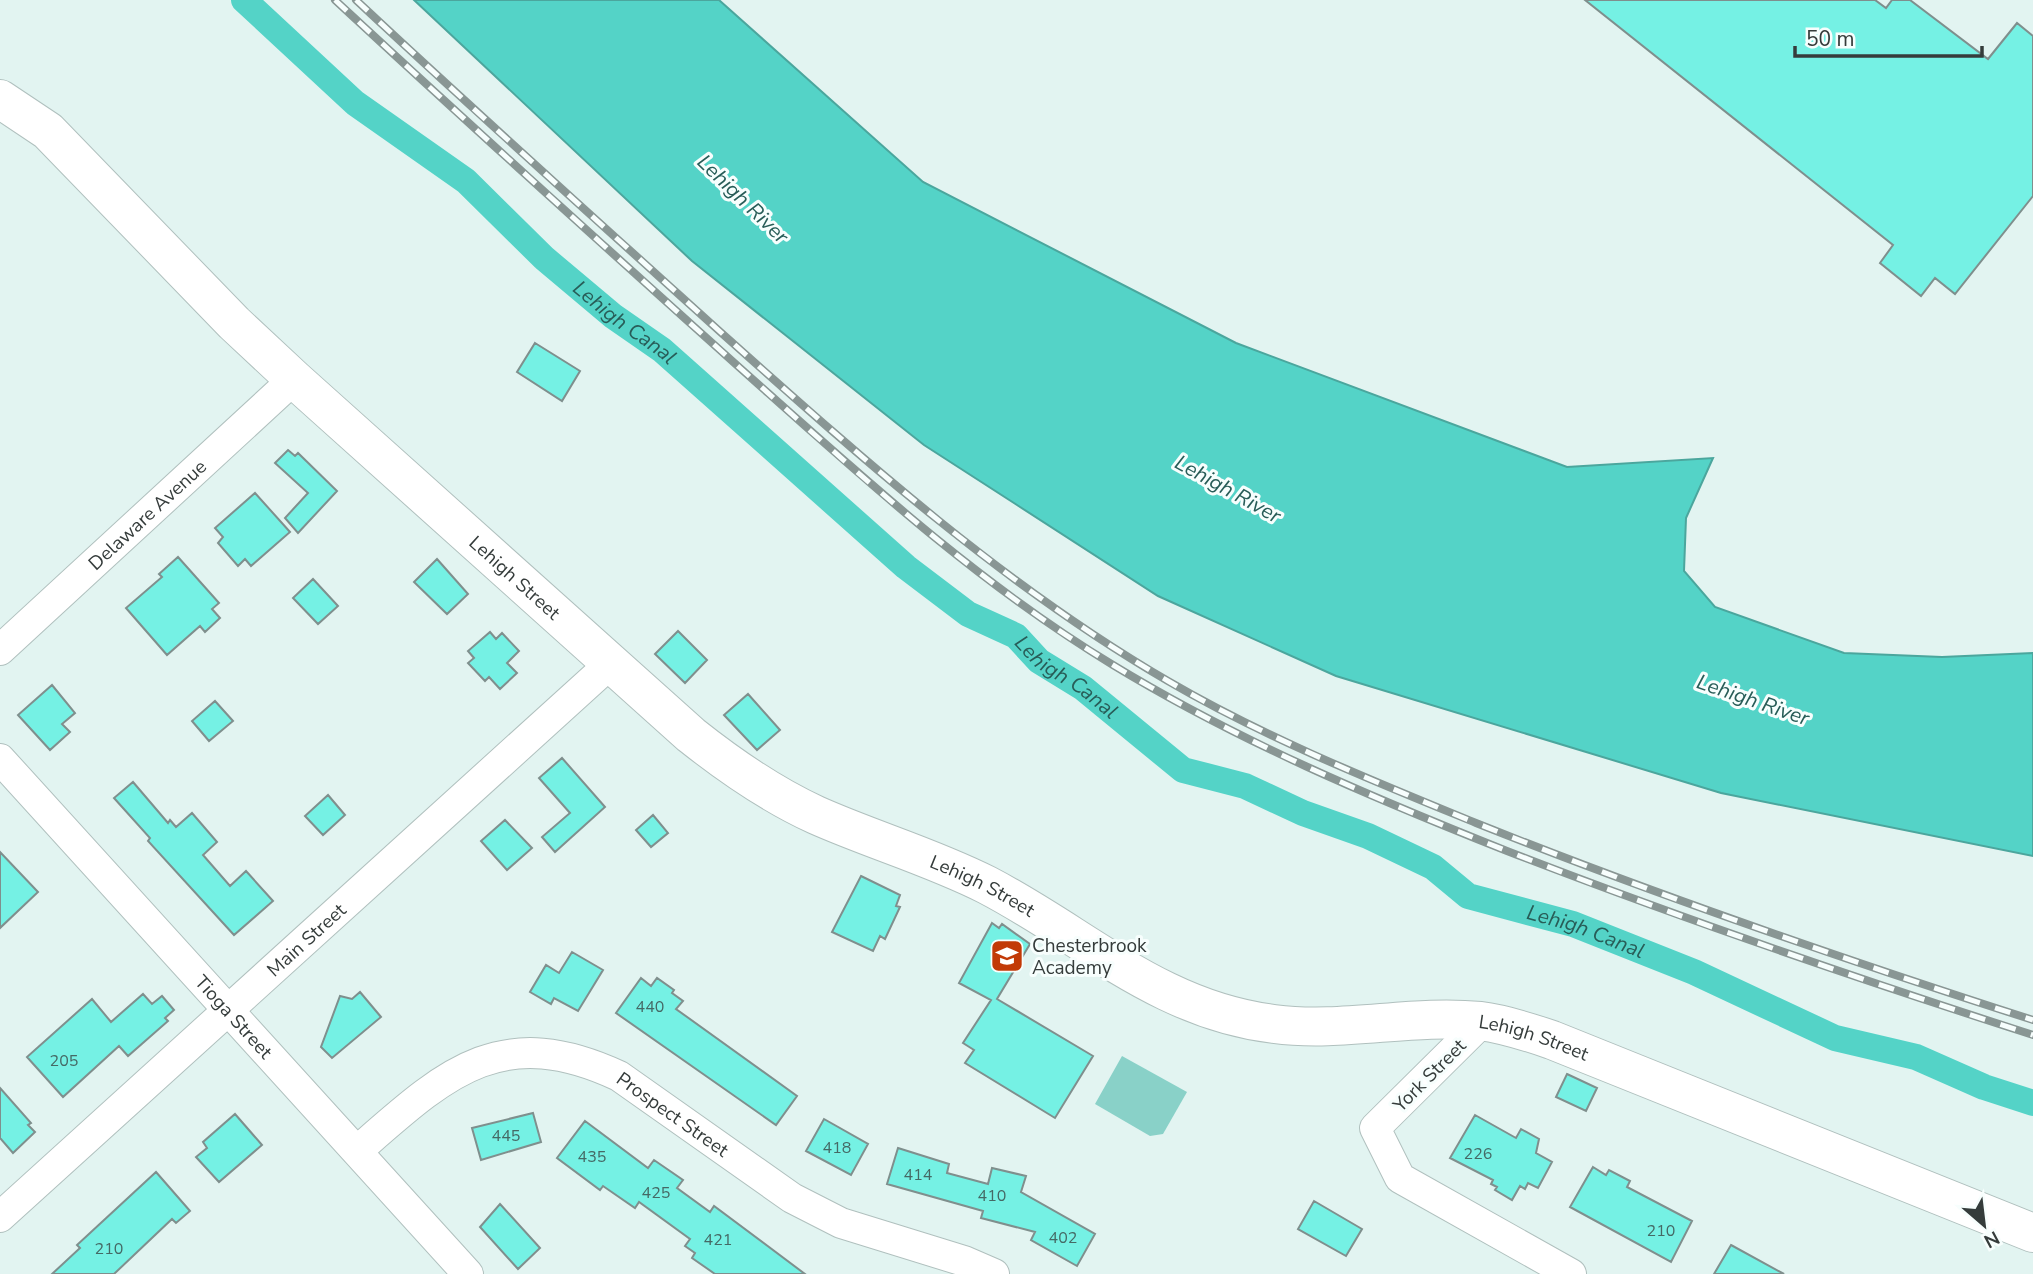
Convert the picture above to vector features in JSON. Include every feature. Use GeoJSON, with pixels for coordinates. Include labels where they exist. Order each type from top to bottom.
{"type":"FeatureCollection","features":[{"type":"Feature","properties":{"kind":"street","name":"Lehigh Street"},"geometry":{"type":"LineString","coordinates":[[0,99],[48,131],[233,323],[294,379],[691,735],[758,784],[816,815],[905,848],[987,885],[1134,977],[1179,999],[1226,1015],[1275,1024],[1324,1027],[1483,1021],[1552,1040],[2033,1233]]}},
{"type":"Feature","properties":{"kind":"street","name":"Delaware Avenue"},"geometry":{"type":"LineString","coordinates":[[0,650],[294,379]]}},
{"type":"Feature","properties":{"kind":"street","name":"Main Street"},"geometry":{"type":"LineString","coordinates":[[0,1217],[611,663]]}},
{"type":"Feature","properties":{"kind":"street","name":"Tioga Street"},"geometry":{"type":"LineString","coordinates":[[0,759],[468,1274]]}},
{"type":"Feature","properties":{"kind":"street","name":"York Street"},"geometry":{"type":"LineString","coordinates":[[1483,1021],[1375,1128],[1400,1178],[1571,1274]]}},
{"type":"Feature","properties":{"kind":"street","name":"Prospect Street"},"geometry":{"type":"LineString","coordinates":[[357,1151],[430,1088],[473,1064],[508,1055],[562,1056],[592,1063],[619,1076],[792,1198],[841,1223],[964,1261],[994,1274]]}},
{"type":"Feature","properties":{"kind":"shaded area"},"geometry":{"type":"Polygon","coordinates":[[[1122,1056],[1187,1092],[1163,1134],[1150,1136],[1095,1104],[1122,1056]]]}},
{"type":"Feature","properties":{"kind":"water","name":"Lehigh River"},"geometry":{"type":"Polygon","coordinates":[[[414,0],[719,0],[923,182],[1236,343],[1567,467],[1713,458],[1686,518],[1684,571],[1715,607],[1844,653],[1942,657],[2033,653],[2033,856],[1721,793],[1336,676],[1158,596],[924,445],[692,261],[414,0]]]}},
{"type":"Feature","properties":{"kind":"building"},"geometry":{"type":"Polygon","coordinates":[[[1585,0],[1875,0],[1886,8],[1892,0],[1910,0],[1988,59],[2017,23],[2033,36],[2033,196],[1955,294],[1935,278],[1921,296],[1880,263],[1893,245],[1585,0]]]}},
{"type":"Feature","properties":{"kind":"building"},"geometry":{"type":"Polygon","coordinates":[[[535,343],[580,371],[562,401],[517,372],[535,343]]]}},
{"type":"Feature","properties":{"kind":"building"},"geometry":{"type":"Polygon","coordinates":[[[288,450],[295,456],[298,453],[337,491],[298,533],[285,518],[308,493],[275,463],[288,450]]]}},
{"type":"Feature","properties":{"kind":"building"},"geometry":{"type":"Polygon","coordinates":[[[255,493],[290,532],[251,566],[245,559],[238,566],[218,543],[223,537],[215,528],[255,493]]]}},
{"type":"Feature","properties":{"kind":"building"},"geometry":{"type":"Polygon","coordinates":[[[178,557],[219,603],[212,609],[220,618],[205,632],[200,626],[167,655],[126,608],[162,577],[159,574],[178,557]]]}},
{"type":"Feature","properties":{"kind":"building"},"geometry":{"type":"Polygon","coordinates":[[[437,559],[468,594],[447,614],[414,582],[437,559]]]}},
{"type":"Feature","properties":{"kind":"building"},"geometry":{"type":"Polygon","coordinates":[[[313,579],[338,606],[318,624],[293,598],[313,579]]]}},
{"type":"Feature","properties":{"kind":"building"},"geometry":{"type":"Polygon","coordinates":[[[678,631],[707,660],[685,683],[655,654],[678,631]]]}},
{"type":"Feature","properties":{"kind":"building"},"geometry":{"type":"Polygon","coordinates":[[[490,632],[496,639],[502,633],[519,651],[507,663],[517,673],[500,689],[489,677],[485,681],[468,663],[474,658],[468,651],[490,632]]]}},
{"type":"Feature","properties":{"kind":"building"},"geometry":{"type":"Polygon","coordinates":[[[52,685],[75,713],[62,724],[70,732],[50,750],[18,715],[52,685]]]}},
{"type":"Feature","properties":{"kind":"building"},"geometry":{"type":"Polygon","coordinates":[[[748,694],[780,730],[757,750],[724,715],[748,694]]]}},
{"type":"Feature","properties":{"kind":"building"},"geometry":{"type":"Polygon","coordinates":[[[215,701],[233,721],[209,741],[192,721],[215,701]]]}},
{"type":"Feature","properties":{"kind":"building"},"geometry":{"type":"Polygon","coordinates":[[[562,758],[605,807],[555,852],[542,837],[570,813],[539,778],[562,758]]]}},
{"type":"Feature","properties":{"kind":"building"},"geometry":{"type":"Polygon","coordinates":[[[133,782],[168,823],[170,820],[176,827],[192,813],[217,842],[203,855],[230,886],[246,871],[273,901],[234,935],[148,841],[150,838],[114,798],[133,782]]]}},
{"type":"Feature","properties":{"kind":"building"},"geometry":{"type":"Polygon","coordinates":[[[328,795],[345,815],[323,835],[305,816],[328,795]]]}},
{"type":"Feature","properties":{"kind":"building"},"geometry":{"type":"Polygon","coordinates":[[[653,815],[668,833],[651,847],[636,830],[653,815]]]}},
{"type":"Feature","properties":{"kind":"building"},"geometry":{"type":"Polygon","coordinates":[[[505,820],[532,848],[507,870],[481,841],[505,820]]]}},
{"type":"Feature","properties":{"kind":"building"},"geometry":{"type":"Polygon","coordinates":[[[0,852],[38,892],[0,928],[0,852]]]}},
{"type":"Feature","properties":{"kind":"building"},"geometry":{"type":"Polygon","coordinates":[[[861,876],[900,895],[896,906],[900,907],[885,939],[880,936],[873,951],[832,932],[861,876]]]}},
{"type":"Feature","properties":{"kind":"building"},"geometry":{"type":"Polygon","coordinates":[[[992,923],[999,928],[1002,924],[1030,944],[997,999],[1093,1056],[1055,1118],[965,1063],[974,1050],[963,1043],[991,1000],[959,983],[992,923]]]}},
{"type":"Feature","properties":{"kind":"building"},"geometry":{"type":"Polygon","coordinates":[[[572,952],[603,970],[578,1011],[554,998],[551,1004],[530,992],[546,965],[559,973],[572,952]]]}},
{"type":"Feature","properties":{"kind":"building"},"geometry":{"type":"Polygon","coordinates":[[[641,978],[651,986],[657,978],[674,990],[672,993],[683,1001],[676,1009],[797,1096],[776,1125],[616,1013],[641,978]]]}},
{"type":"Feature","properties":{"kind":"building"},"geometry":{"type":"Polygon","coordinates":[[[360,992],[381,1017],[332,1058],[321,1047],[340,996],[352,999],[360,992]]]}},
{"type":"Feature","properties":{"kind":"building"},"geometry":{"type":"Polygon","coordinates":[[[143,994],[152,1004],[162,996],[174,1010],[165,1018],[168,1021],[128,1056],[119,1046],[63,1097],[27,1057],[92,999],[111,1022],[143,994]]]}},
{"type":"Feature","properties":{"kind":"building"},"geometry":{"type":"Polygon","coordinates":[[[1567,1074],[1597,1088],[1586,1111],[1556,1097],[1567,1074]]]}},
{"type":"Feature","properties":{"kind":"building"},"geometry":{"type":"Polygon","coordinates":[[[0,1088],[31,1123],[28,1125],[35,1132],[13,1153],[0,1138],[0,1088]]]}},
{"type":"Feature","properties":{"kind":"building"},"geometry":{"type":"Polygon","coordinates":[[[533,1113],[541,1142],[481,1160],[472,1128],[533,1113]]]}},
{"type":"Feature","properties":{"kind":"building"},"geometry":{"type":"Polygon","coordinates":[[[235,1114],[262,1145],[219,1182],[196,1157],[207,1148],[203,1142],[235,1114]]]}},
{"type":"Feature","properties":{"kind":"building"},"geometry":{"type":"Polygon","coordinates":[[[1475,1115],[1516,1138],[1521,1129],[1539,1139],[1536,1153],[1552,1162],[1538,1188],[1528,1183],[1525,1189],[1520,1186],[1512,1200],[1495,1190],[1497,1187],[1491,1184],[1493,1180],[1450,1158],[1475,1115]]]}},
{"type":"Feature","properties":{"kind":"building"},"geometry":{"type":"Polygon","coordinates":[[[824,1119],[868,1144],[851,1175],[806,1151],[824,1119]]]}},
{"type":"Feature","properties":{"kind":"building"},"geometry":{"type":"Polygon","coordinates":[[[585,1121],[648,1168],[654,1160],[683,1180],[677,1188],[710,1212],[714,1206],[805,1274],[715,1274],[692,1258],[695,1253],[685,1246],[690,1239],[639,1202],[635,1208],[603,1186],[600,1190],[557,1158],[585,1121]]]}},
{"type":"Feature","properties":{"kind":"building"},"geometry":{"type":"Polygon","coordinates":[[[898,1148],[949,1164],[947,1173],[988,1184],[992,1168],[1026,1176],[1021,1192],[1095,1234],[1077,1266],[1031,1240],[1035,1232],[981,1218],[983,1211],[887,1184],[898,1148]]]}},
{"type":"Feature","properties":{"kind":"building"},"geometry":{"type":"Polygon","coordinates":[[[1593,1167],[1606,1175],[1609,1170],[1630,1181],[1627,1187],[1692,1221],[1671,1262],[1570,1207],[1593,1167]]]}},
{"type":"Feature","properties":{"kind":"building"},"geometry":{"type":"Polygon","coordinates":[[[156,1172],[190,1211],[176,1223],[172,1219],[114,1274],[52,1274],[80,1248],[77,1245],[156,1172]]]}},
{"type":"Feature","properties":{"kind":"building"},"geometry":{"type":"Polygon","coordinates":[[[1314,1201],[1362,1229],[1346,1256],[1298,1229],[1314,1201]]]}},
{"type":"Feature","properties":{"kind":"building"},"geometry":{"type":"Polygon","coordinates":[[[500,1204],[540,1248],[518,1269],[480,1227],[500,1204]]]}},
{"type":"Feature","properties":{"kind":"building"},"geometry":{"type":"Polygon","coordinates":[[[1731,1245],[1784,1274],[1714,1274],[1731,1245]]]}},
{"type":"Feature","properties":{"kind":"waterway","name":"Lehigh Canal"},"geometry":{"type":"LineString","coordinates":[[244,0],[355,103],[466,181],[544,258],[613,316],[662,350],[906,567],[968,614],[1016,636],[1039,661],[1083,688],[1183,770],[1245,786],[1303,813],[1368,836],[1433,867],[1468,896],[1573,924],[1694,972],[1835,1038],[1916,1057],[1984,1087],[2033,1103]]}},
{"type":"Feature","properties":{"kind":"railway"},"geometry":{"type":"LineString","coordinates":[[335,0],[874,487],[966,563],[1063,633],[1113,665],[1160,693],[1257,743],[1456,831],[1703,924],[2033,1035]]}},
{"type":"Feature","properties":{"kind":"railway"},"geometry":{"type":"LineString","coordinates":[[356,0],[726,337],[884,476],[1050,605],[1168,681],[1281,740],[1476,823],[1753,926],[2033,1020]]}},
{"type":"Feature","properties":{"kind":"place","name":"Chesterbrook Academy"},"geometry":{"type":"Point","coordinates":[1007,956]}}]}
